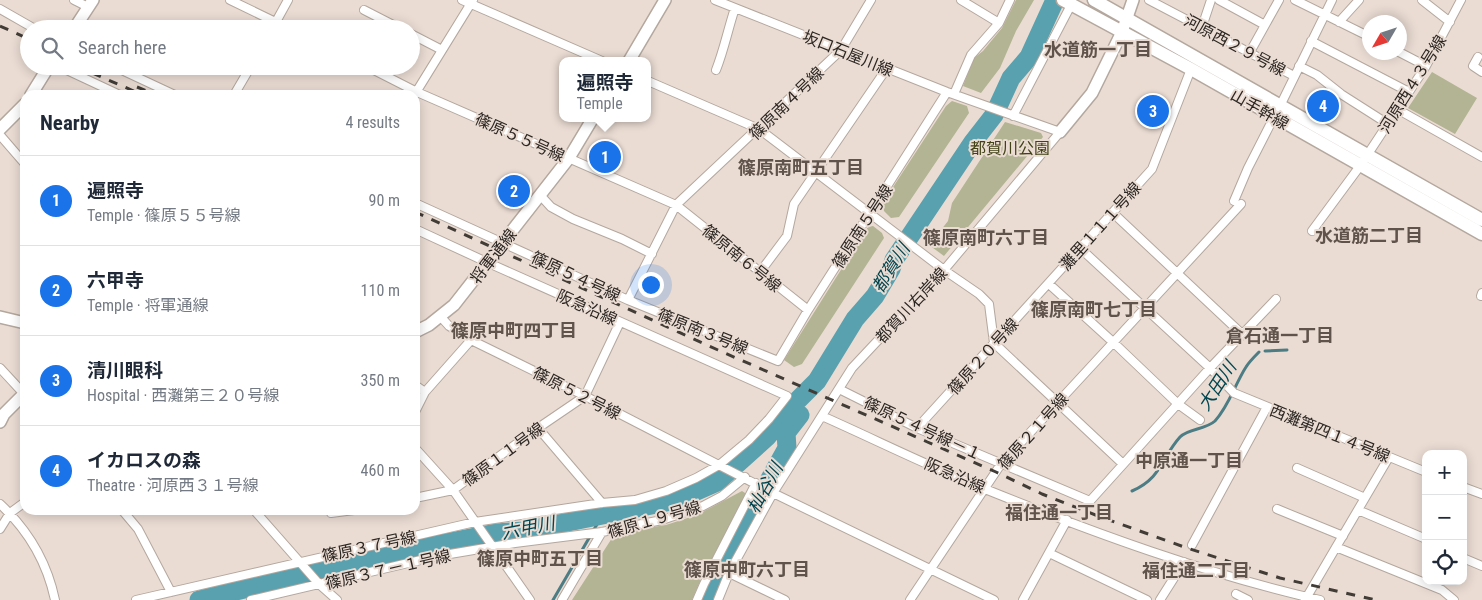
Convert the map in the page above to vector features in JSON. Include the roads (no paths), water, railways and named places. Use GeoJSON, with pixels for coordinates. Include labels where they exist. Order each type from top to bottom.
{"type":"FeatureCollection","features":[{"type":"Feature","properties":{"kind":"main road","name":"山手幹線"},"geometry":{"type":"LineString","coordinates":[[1094,0],[1281,104],[1363,160],[1482,234]]}},
{"type":"Feature","properties":{"kind":"main road","name":"山手幹線"},"geometry":{"type":"LineString","coordinates":[[1067,2],[1191,69],[1274,117],[1482,220]]}},
{"type":"Feature","properties":{"kind":"street"},"geometry":{"type":"LineString","coordinates":[[74,0],[90,4],[80,20]]}},
{"type":"Feature","properties":{"kind":"street"},"geometry":{"type":"LineString","coordinates":[[230,0],[265,20]]}},
{"type":"Feature","properties":{"kind":"street"},"geometry":{"type":"LineString","coordinates":[[277,20],[288,0]]}},
{"type":"Feature","properties":{"kind":"street"},"geometry":{"type":"LineString","coordinates":[[462,0],[471,2],[593,57]]}},
{"type":"Feature","properties":{"kind":"street"},"geometry":{"type":"LineString","coordinates":[[631,57],[665,0]]}},
{"type":"Feature","properties":{"kind":"street","name":"坂口石屋川線"},"geometry":{"type":"LineString","coordinates":[[715,0],[951,93],[1012,115]]}},
{"type":"Feature","properties":{"kind":"street","name":"篠原南４号線"},"geometry":{"type":"LineString","coordinates":[[628,300],[676,205],[841,50],[871,0]]}},
{"type":"Feature","properties":{"kind":"street"},"geometry":{"type":"LineString","coordinates":[[961,0],[999,23]]}},
{"type":"Feature","properties":{"kind":"street","name":"篠原南５号線"},"geometry":{"type":"LineString","coordinates":[[778,361],[808,310],[951,93],[971,55],[999,23],[1010,0]]}},
{"type":"Feature","properties":{"kind":"street","name":"都賀川右岸線"},"geometry":{"type":"LineString","coordinates":[[839,389],[852,368],[944,270],[1092,93],[1122,32],[1133,0]]}},
{"type":"Feature","properties":{"kind":"street","name":"河原西２９号線"},"geometry":{"type":"LineString","coordinates":[[1149,0],[1294,76]]}},
{"type":"Feature","properties":{"kind":"street"},"geometry":{"type":"LineString","coordinates":[[1202,27],[1211,0]]}},
{"type":"Feature","properties":{"kind":"street"},"geometry":{"type":"LineString","coordinates":[[1219,0],[1265,24]]}},
{"type":"Feature","properties":{"kind":"street"},"geometry":{"type":"LineString","coordinates":[[1250,52],[1279,0]]}},
{"type":"Feature","properties":{"kind":"street"},"geometry":{"type":"LineString","coordinates":[[1295,0],[1362,34]]}},
{"type":"Feature","properties":{"kind":"street"},"geometry":{"type":"LineString","coordinates":[[1281,104],[1332,0]]}},
{"type":"Feature","properties":{"kind":"street"},"geometry":{"type":"LineString","coordinates":[[1339,22],[1359,0]]}},
{"type":"Feature","properties":{"kind":"street"},"geometry":{"type":"LineString","coordinates":[[1422,0],[1450,22]]}},
{"type":"Feature","properties":{"kind":"street","name":"河原西４３号線"},"geometry":{"type":"LineString","coordinates":[[1312,231],[1388,124],[1426,66],[1461,0]]}},
{"type":"Feature","properties":{"kind":"street"},"geometry":{"type":"LineString","coordinates":[[418,90],[471,2]]}},
{"type":"Feature","properties":{"kind":"street"},"geometry":{"type":"LineString","coordinates":[[1060,132],[1012,115],[1067,2]]}},
{"type":"Feature","properties":{"kind":"street"},"geometry":{"type":"LineString","coordinates":[[716,70],[723,54],[725,40],[735,8]]}},
{"type":"Feature","properties":{"kind":"street"},"geometry":{"type":"LineString","coordinates":[[0,9],[20,20]]}},
{"type":"Feature","properties":{"kind":"street"},"geometry":{"type":"LineString","coordinates":[[364,10],[383,20]]}},
{"type":"Feature","properties":{"kind":"street"},"geometry":{"type":"LineString","coordinates":[[420,39],[442,50]]}},
{"type":"Feature","properties":{"kind":"street"},"geometry":{"type":"LineString","coordinates":[[1311,42],[1409,92]]}},
{"type":"Feature","properties":{"kind":"street"},"geometry":{"type":"LineString","coordinates":[[1407,56],[1426,66]]}},
{"type":"Feature","properties":{"kind":"street"},"geometry":{"type":"LineString","coordinates":[[1478,57],[1473,66],[1482,72]]}},
{"type":"Feature","properties":{"kind":"street"},"geometry":{"type":"LineString","coordinates":[[1299,66],[1317,75],[1341,94],[1388,124]]}},
{"type":"Feature","properties":{"kind":"street"},"geometry":{"type":"LineString","coordinates":[[760,272],[787,236],[794,204],[887,68]]}},
{"type":"Feature","properties":{"kind":"street","name":"灘里１１１号線"},"geometry":{"type":"LineString","coordinates":[[1049,284],[1152,169],[1191,69]]}},
{"type":"Feature","properties":{"kind":"street"},"geometry":{"type":"LineString","coordinates":[[34,90],[43,75]]}},
{"type":"Feature","properties":{"kind":"street"},"geometry":{"type":"LineString","coordinates":[[77,75],[109,90]]}},
{"type":"Feature","properties":{"kind":"street"},"geometry":{"type":"LineString","coordinates":[[132,75],[164,90]]}},
{"type":"Feature","properties":{"kind":"street"},"geometry":{"type":"LineString","coordinates":[[237,90],[245,75]]}},
{"type":"Feature","properties":{"kind":"street","name":"篠原５５号線"},"geometry":{"type":"LineString","coordinates":[[383,75],[410,90]]}},
{"type":"Feature","properties":{"kind":"street"},"geometry":{"type":"LineString","coordinates":[[651,82],[759,129],[925,256],[979,294],[989,304],[994,343],[1123,464],[1276,299]]}},
{"type":"Feature","properties":{"kind":"street","name":"篠原５５号線"},"geometry":{"type":"LineString","coordinates":[[420,95],[676,205]]}},
{"type":"Feature","properties":{"kind":"street"},"geometry":{"type":"LineString","coordinates":[[0,129],[20,109]]}},
{"type":"Feature","properties":{"kind":"street"},"geometry":{"type":"LineString","coordinates":[[1397,109],[1482,157]]}},
{"type":"Feature","properties":{"kind":"street","name":"篠原２１号線"},"geometry":{"type":"LineString","coordinates":[[910,600],[1001,464],[1178,273],[1238,203],[1248,168],[1274,117]]}},
{"type":"Feature","properties":{"kind":"street","name":"将軍通線"},"geometry":{"type":"LineString","coordinates":[[420,330],[429,325],[454,305],[569,158],[591,122]]}},
{"type":"Feature","properties":{"kind":"street"},"geometry":{"type":"LineString","coordinates":[[0,135],[20,158]]}},
{"type":"Feature","properties":{"kind":"street"},"geometry":{"type":"LineString","coordinates":[[540,195],[551,208],[652,254]]}},
{"type":"Feature","properties":{"kind":"street","name":"篠原５４号線"},"geometry":{"type":"LineString","coordinates":[[420,205],[628,300]]}},
{"type":"Feature","properties":{"kind":"street","name":"篠原南６号線"},"geometry":{"type":"LineString","coordinates":[[676,205],[808,310]]}},
{"type":"Feature","properties":{"kind":"street"},"geometry":{"type":"LineString","coordinates":[[1113,213],[1243,335]]}},
{"type":"Feature","properties":{"kind":"street","name":"阪急沿線"},"geometry":{"type":"LineString","coordinates":[[420,231],[787,396]]}},
{"type":"Feature","properties":{"kind":"street"},"geometry":{"type":"LineString","coordinates":[[1081,248],[1210,368]]}},
{"type":"Feature","properties":{"kind":"street"},"geometry":{"type":"LineString","coordinates":[[1049,284],[1178,404],[1200,420]]}},
{"type":"Feature","properties":{"kind":"street","name":"篠原２０号線"},"geometry":{"type":"LineString","coordinates":[[917,428],[1049,284]]}},
{"type":"Feature","properties":{"kind":"street","name":"篠原南３号線"},"geometry":{"type":"LineString","coordinates":[[628,300],[778,361]]}},
{"type":"Feature","properties":{"kind":"street","name":"篠原５２号線"},"geometry":{"type":"LineString","coordinates":[[440,316],[449,326],[471,340],[745,477]]}},
{"type":"Feature","properties":{"kind":"street"},"geometry":{"type":"LineString","coordinates":[[0,317],[20,322]]}},
{"type":"Feature","properties":{"kind":"street"},"geometry":{"type":"LineString","coordinates":[[585,396],[620,322]]}},
{"type":"Feature","properties":{"kind":"street"},"geometry":{"type":"LineString","coordinates":[[420,402],[425,392],[471,340]]}},
{"type":"Feature","properties":{"kind":"street"},"geometry":{"type":"LineString","coordinates":[[0,368],[20,389]]}},
{"type":"Feature","properties":{"kind":"street","name":"西灘第四１４号線"},"geometry":{"type":"LineString","coordinates":[[1210,368],[1234,393],[1422,470]]}},
{"type":"Feature","properties":{"kind":"street"},"geometry":{"type":"LineString","coordinates":[[420,388],[425,392]]}},
{"type":"Feature","properties":{"kind":"street"},"geometry":{"type":"LineString","coordinates":[[718,600],[730,572],[774,493],[839,389]]}},
{"type":"Feature","properties":{"kind":"street","name":"篠原５４号線－１"},"geometry":{"type":"LineString","coordinates":[[839,389],[917,428],[1090,501],[1123,464]]}},
{"type":"Feature","properties":{"kind":"street","name":"篠原１１号線"},"geometry":{"type":"LineString","coordinates":[[420,497],[453,490],[585,396]]}},
{"type":"Feature","properties":{"kind":"street","name":"篠原１９号線"},"geometry":{"type":"LineString","coordinates":[[602,503],[635,500],[666,491],[696,478],[719,465],[769,420],[787,396]]}},
{"type":"Feature","properties":{"kind":"street"},"geometry":{"type":"LineString","coordinates":[[0,422],[4,414],[20,399]]}},
{"type":"Feature","properties":{"kind":"street"},"geometry":{"type":"LineString","coordinates":[[1192,545],[1267,407]]}},
{"type":"Feature","properties":{"kind":"street","name":"阪急沿線"},"geometry":{"type":"LineString","coordinates":[[822,416],[984,488],[1067,520],[1184,562],[1306,598],[1320,600]]}},
{"type":"Feature","properties":{"kind":"street"},"geometry":{"type":"LineString","coordinates":[[538,428],[602,503]]}},
{"type":"Feature","properties":{"kind":"street"},"geometry":{"type":"LineString","coordinates":[[420,454],[453,490],[530,600]]}},
{"type":"Feature","properties":{"kind":"street"},"geometry":{"type":"LineString","coordinates":[[1306,598],[1389,457]]}},
{"type":"Feature","properties":{"kind":"street"},"geometry":{"type":"LineString","coordinates":[[1297,468],[1365,498]]}},
{"type":"Feature","properties":{"kind":"street"},"geometry":{"type":"LineString","coordinates":[[745,477],[774,493],[994,600]]}},
{"type":"Feature","properties":{"kind":"street","name":"篠原１９号線"},"geometry":{"type":"LineString","coordinates":[[562,600],[601,532],[662,520],[703,506],[722,496],[745,477]]}},
{"type":"Feature","properties":{"kind":"street"},"geometry":{"type":"LineString","coordinates":[[697,600],[756,483]]}},
{"type":"Feature","properties":{"kind":"street"},"geometry":{"type":"LineString","coordinates":[[1467,488],[1482,494]]}},
{"type":"Feature","properties":{"kind":"street","name":"篠原３７号線"},"geometry":{"type":"LineString","coordinates":[[136,600],[475,522],[602,503]]}},
{"type":"Feature","properties":{"kind":"street"},"geometry":{"type":"LineString","coordinates":[[0,504],[10,513],[39,553],[51,581],[54,600]]}},
{"type":"Feature","properties":{"kind":"street"},"geometry":{"type":"LineString","coordinates":[[0,529],[10,513],[20,506]]}},
{"type":"Feature","properties":{"kind":"street"},"geometry":{"type":"LineString","coordinates":[[1277,509],[1345,532]]}},
{"type":"Feature","properties":{"kind":"street"},"geometry":{"type":"LineString","coordinates":[[1358,510],[1422,537]]}},
{"type":"Feature","properties":{"kind":"street"},"geometry":{"type":"LineString","coordinates":[[126,515],[138,529],[171,592]]}},
{"type":"Feature","properties":{"kind":"street"},"geometry":{"type":"LineString","coordinates":[[258,515],[318,584],[337,600]]}},
{"type":"Feature","properties":{"kind":"street"},"geometry":{"type":"LineString","coordinates":[[1023,600],[1067,520]]}},
{"type":"Feature","properties":{"kind":"street","name":"篠原３７－１号線"},"geometry":{"type":"LineString","coordinates":[[251,600],[438,556],[601,532]]}},
{"type":"Feature","properties":{"kind":"street"},"geometry":{"type":"LineString","coordinates":[[1336,547],[1442,590],[1454,600]]}},
{"type":"Feature","properties":{"kind":"street"},"geometry":{"type":"LineString","coordinates":[[1050,553],[1147,600]]}},
{"type":"Feature","properties":{"kind":"street"},"geometry":{"type":"LineString","coordinates":[[1467,560],[1482,566]]}},
{"type":"Feature","properties":{"kind":"street"},"geometry":{"type":"LineString","coordinates":[[1160,600],[1184,562]]}},
{"type":"Feature","properties":{"kind":"street"},"geometry":{"type":"LineString","coordinates":[[730,572],[785,600]]}},
{"type":"Feature","properties":{"kind":"street"},"geometry":{"type":"LineString","coordinates":[[1236,594],[1248,600]]}},
{"type":"Feature","properties":{"kind":"waterway","name":"六甲川"},"geometry":{"type":"LineString","coordinates":[[199,600],[384,555],[496,533],[524,531],[676,500],[717,482],[767,437],[798,400],[817,381],[855,319],[875,296],[891,269],[894,260],[973,142],[994,115],[1011,78],[1029,57],[1055,0]]}},
{"type":"Feature","properties":{"kind":"waterway","name":"大田川"},"geometry":{"type":"LineString","coordinates":[[1265,351],[1287,350]]}},
{"type":"Feature","properties":{"kind":"waterway","name":"大田川"},"geometry":{"type":"LineString","coordinates":[[1132,491],[1142,486],[1155,474],[1180,437],[1215,421],[1224,409],[1246,367],[1259,352]]}},
{"type":"Feature","properties":{"kind":"waterway","name":"杣谷川"},"geometry":{"type":"LineString","coordinates":[[709,600],[729,553],[787,448],[786,433],[800,415]]}},
{"type":"Feature","properties":{"kind":"waterway"},"geometry":{"type":"LineString","coordinates":[[553,600],[603,514]]}},
{"type":"Feature","properties":{"kind":"railway"},"geometry":{"type":"LineString","coordinates":[[0,26],[20,35]]}},
{"type":"Feature","properties":{"kind":"railway"},"geometry":{"type":"LineString","coordinates":[[97,75],[131,90]]}},
{"type":"Feature","properties":{"kind":"railway"},"geometry":{"type":"LineString","coordinates":[[137,87],[144,90]]}},
{"type":"Feature","properties":{"kind":"railway"},"geometry":{"type":"LineString","coordinates":[[420,214],[718,350],[1042,494],[1187,548],[1280,578],[1376,600]]}},
{"type":"Feature","properties":{"kind":"place","name":"イカロスの森"},"geometry":{"type":"Point","coordinates":[1323,106]}},
{"type":"Feature","properties":{"kind":"place","name":"清川眼科"},"geometry":{"type":"Point","coordinates":[1153,111]}},
{"type":"Feature","properties":{"kind":"place","name":"遍照寺"},"geometry":{"type":"Point","coordinates":[605,157]}},
{"type":"Feature","properties":{"kind":"place","name":"六甲寺"},"geometry":{"type":"Point","coordinates":[514,191]}},
{"type":"Feature","properties":{"kind":"district","name":"水道筋一丁目"},"geometry":{"type":"Point","coordinates":[1098,50]}},
{"type":"Feature","properties":{"kind":"district","name":"篠原南町五丁目"},"geometry":{"type":"Point","coordinates":[801,168]}},
{"type":"Feature","properties":{"kind":"district","name":"水道筋二丁目"},"geometry":{"type":"Point","coordinates":[1369,236]}},
{"type":"Feature","properties":{"kind":"district","name":"篠原南町六丁目"},"geometry":{"type":"Point","coordinates":[986,238]}},
{"type":"Feature","properties":{"kind":"district","name":"篠原南町七丁目"},"geometry":{"type":"Point","coordinates":[1094,310]}},
{"type":"Feature","properties":{"kind":"district","name":"篠原中町四丁目"},"geometry":{"type":"Point","coordinates":[514,331]}},
{"type":"Feature","properties":{"kind":"district","name":"倉石通一丁目"},"geometry":{"type":"Point","coordinates":[1280,336]}},
{"type":"Feature","properties":{"kind":"district","name":"中原通一丁目"},"geometry":{"type":"Point","coordinates":[1189,461]}},
{"type":"Feature","properties":{"kind":"district","name":"福住通一丁目"},"geometry":{"type":"Point","coordinates":[1059,513]}},
{"type":"Feature","properties":{"kind":"district","name":"篠原中町五丁目"},"geometry":{"type":"Point","coordinates":[540,559]}},
{"type":"Feature","properties":{"kind":"district","name":"篠原中町六丁目"},"geometry":{"type":"Point","coordinates":[747,570]}},
{"type":"Feature","properties":{"kind":"district","name":"福住通二丁目"},"geometry":{"type":"Point","coordinates":[1196,571]}},
{"type":"Feature","properties":{"kind":"park label","name":"都賀川公園"},"geometry":{"type":"Point","coordinates":[1010,148]}},
{"type":"Feature","properties":{"kind":"water label","name":"都賀川"},"geometry":{"type":"Point","coordinates":[891,268]}}]}
